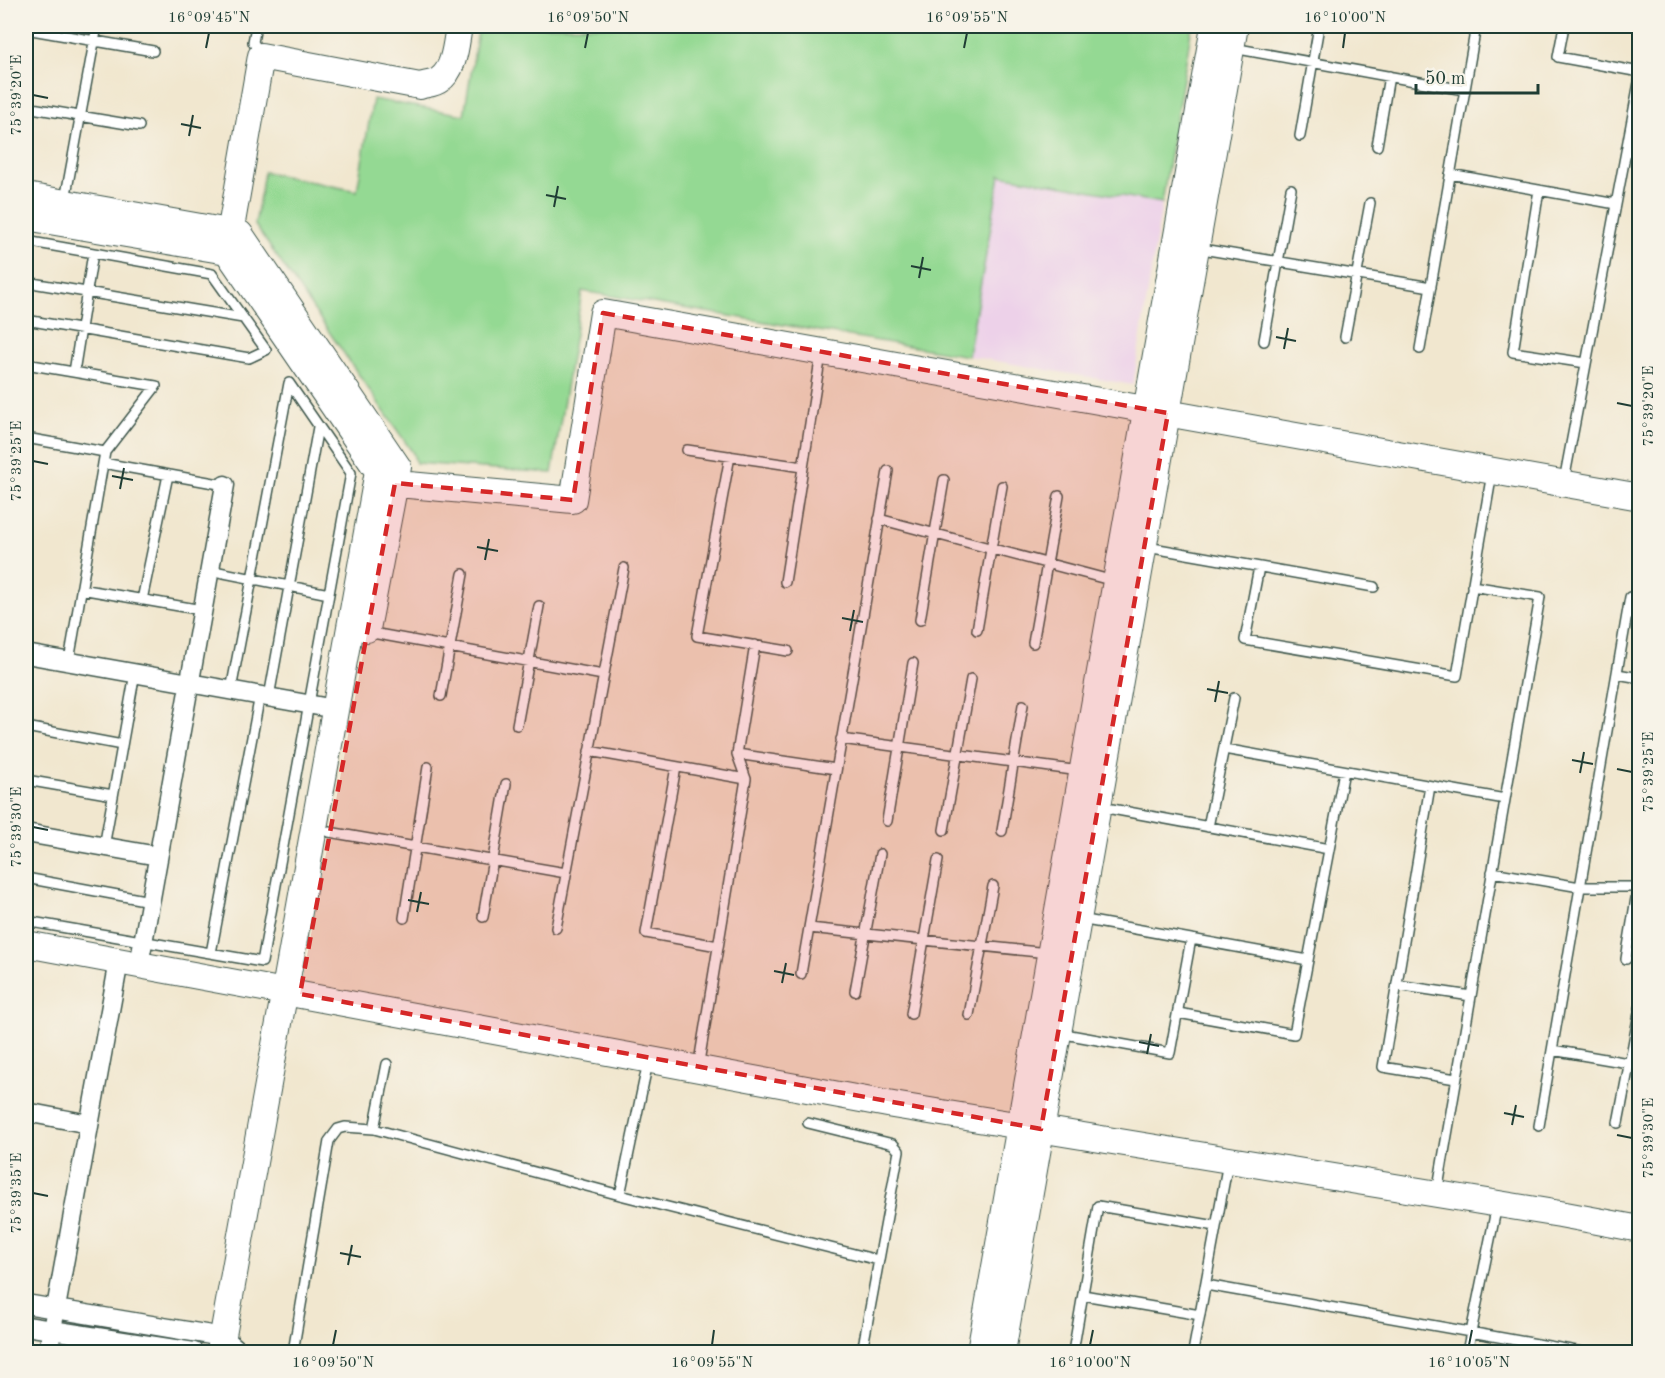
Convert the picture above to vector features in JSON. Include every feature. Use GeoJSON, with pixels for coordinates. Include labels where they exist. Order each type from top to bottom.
{"type":"FeatureCollection","features":[{"type":"Feature","properties":{"kind":"street"},"geometry":{"type":"LineString","coordinates":[[228,242],[261,56],[420,86],[439,81],[448,70],[459,26]]}},
{"type":"Feature","properties":{"kind":"street"},"geometry":{"type":"LineString","coordinates":[[980,1353],[1030,1127],[1058,1033],[1098,807],[1144,546],[1157,411],[1214,26]]}},
{"type":"Feature","properties":{"kind":"street"},"geometry":{"type":"LineString","coordinates":[[1002,1353],[1050,953],[1116,581],[1196,248],[1233,37]]}},
{"type":"Feature","properties":{"kind":"street"},"geometry":{"type":"LineString","coordinates":[[26,196],[65,203],[228,242]]}},
{"type":"Feature","properties":{"kind":"street"},"geometry":{"type":"LineString","coordinates":[[26,217],[228,242],[240,234],[398,467],[385,482],[335,709],[292,993],[230,1349],[26,1304]]}},
{"type":"Feature","properties":{"kind":"street"},"geometry":{"type":"LineString","coordinates":[[385,482],[573,500],[603,313],[1640,497]]}},
{"type":"Feature","properties":{"kind":"street"},"geometry":{"type":"LineString","coordinates":[[292,993],[328,832],[367,632],[385,482]]}},
{"type":"Feature","properties":{"kind":"street"},"geometry":{"type":"LineString","coordinates":[[48,1353],[89,1124],[150,901],[225,484]]}},
{"type":"Feature","properties":{"kind":"street"},"geometry":{"type":"LineString","coordinates":[[26,654],[335,709]]}},
{"type":"Feature","properties":{"kind":"street"},"geometry":{"type":"LineString","coordinates":[[26,833],[158,856]]}},
{"type":"Feature","properties":{"kind":"street"},"geometry":{"type":"LineString","coordinates":[[26,944],[134,956],[292,993],[893,1105],[1497,1203],[1640,1229]]}},
{"type":"Feature","properties":{"kind":"street"},"geometry":{"type":"LineString","coordinates":[[26,1112],[89,1124]]}},
{"type":"Feature","properties":{"kind":"street"},"geometry":{"type":"LineString","coordinates":[[26,1326],[194,1353]]}},
{"type":"Feature","properties":{"kind":"lane"},"geometry":{"type":"LineString","coordinates":[[65,203],[97,26]]}},
{"type":"Feature","properties":{"kind":"lane"},"geometry":{"type":"LineString","coordinates":[[256,26],[253,42],[261,56]]}},
{"type":"Feature","properties":{"kind":"lane"},"geometry":{"type":"LineString","coordinates":[[1300,136],[1319,26]]}},
{"type":"Feature","properties":{"kind":"lane"},"geometry":{"type":"LineString","coordinates":[[1420,350],[1476,26]]}},
{"type":"Feature","properties":{"kind":"lane"},"geometry":{"type":"LineString","coordinates":[[1564,26],[1558,57],[1640,72]]}},
{"type":"Feature","properties":{"kind":"lane"},"geometry":{"type":"LineString","coordinates":[[26,29],[153,51]]}},
{"type":"Feature","properties":{"kind":"lane"},"geometry":{"type":"LineString","coordinates":[[1233,37],[1313,63],[1464,90]]}},
{"type":"Feature","properties":{"kind":"lane"},"geometry":{"type":"LineString","coordinates":[[1377,146],[1389,76]]}},
{"type":"Feature","properties":{"kind":"lane"},"geometry":{"type":"LineString","coordinates":[[1563,483],[1640,77]]}},
{"type":"Feature","properties":{"kind":"lane"},"geometry":{"type":"LineString","coordinates":[[26,107],[139,126]]}},
{"type":"Feature","properties":{"kind":"lane"},"geometry":{"type":"LineString","coordinates":[[1450,174],[1616,204]]}},
{"type":"Feature","properties":{"kind":"lane"},"geometry":{"type":"LineString","coordinates":[[1264,341],[1291,189]]}},
{"type":"Feature","properties":{"kind":"lane"},"geometry":{"type":"LineString","coordinates":[[1539,190],[1513,352],[1586,363]]}},
{"type":"Feature","properties":{"kind":"lane"},"geometry":{"type":"LineString","coordinates":[[1345,338],[1370,203]]}},
{"type":"Feature","properties":{"kind":"lane"},"geometry":{"type":"LineString","coordinates":[[26,241],[212,274],[266,350],[249,358],[26,320]]}},
{"type":"Feature","properties":{"kind":"lane"},"geometry":{"type":"LineString","coordinates":[[1196,248],[1431,287]]}},
{"type":"Feature","properties":{"kind":"lane"},"geometry":{"type":"LineString","coordinates":[[74,372],[93,253]]}},
{"type":"Feature","properties":{"kind":"lane"},"geometry":{"type":"LineString","coordinates":[[26,282],[243,318]]}},
{"type":"Feature","properties":{"kind":"lane"},"geometry":{"type":"LineString","coordinates":[[785,582],[822,352]]}},
{"type":"Feature","properties":{"kind":"lane"},"geometry":{"type":"LineString","coordinates":[[26,364],[156,386],[105,452],[69,661]]}},
{"type":"Feature","properties":{"kind":"lane"},"geometry":{"type":"LineString","coordinates":[[26,921],[134,956],[211,953],[262,962],[351,473],[289,383],[231,690]]}},
{"type":"Feature","properties":{"kind":"lane"},"geometry":{"type":"LineString","coordinates":[[211,953],[289,586],[318,427]]}},
{"type":"Feature","properties":{"kind":"lane"},"geometry":{"type":"LineString","coordinates":[[26,438],[105,452]]}},
{"type":"Feature","properties":{"kind":"lane"},"geometry":{"type":"LineString","coordinates":[[687,450],[803,466]]}},
{"type":"Feature","properties":{"kind":"lane"},"geometry":{"type":"LineString","coordinates":[[729,456],[697,636],[788,651]]}},
{"type":"Feature","properties":{"kind":"lane"},"geometry":{"type":"LineString","coordinates":[[103,463],[225,484]]}},
{"type":"Feature","properties":{"kind":"lane"},"geometry":{"type":"LineString","coordinates":[[801,974],[888,471]]}},
{"type":"Feature","properties":{"kind":"lane"},"geometry":{"type":"LineString","coordinates":[[1259,567],[1245,640],[1457,676],[1492,471]]}},
{"type":"Feature","properties":{"kind":"lane"},"geometry":{"type":"LineString","coordinates":[[142,600],[168,475]]}},
{"type":"Feature","properties":{"kind":"lane"},"geometry":{"type":"LineString","coordinates":[[920,620],[944,480]]}},
{"type":"Feature","properties":{"kind":"lane"},"geometry":{"type":"LineString","coordinates":[[977,630],[1002,486]]}},
{"type":"Feature","properties":{"kind":"lane"},"geometry":{"type":"LineString","coordinates":[[1034,643],[1059,496]]}},
{"type":"Feature","properties":{"kind":"lane"},"geometry":{"type":"LineString","coordinates":[[879,519],[1116,581]]}},
{"type":"Feature","properties":{"kind":"lane"},"geometry":{"type":"LineString","coordinates":[[1144,546],[1374,587]]}},
{"type":"Feature","properties":{"kind":"lane"},"geometry":{"type":"LineString","coordinates":[[556,928],[624,568]]}},
{"type":"Feature","properties":{"kind":"lane"},"geometry":{"type":"LineString","coordinates":[[209,570],[328,594]]}},
{"type":"Feature","properties":{"kind":"lane"},"geometry":{"type":"LineString","coordinates":[[441,696],[463,574]]}},
{"type":"Feature","properties":{"kind":"lane"},"geometry":{"type":"LineString","coordinates":[[1437,1194],[1540,597],[1472,586]]}},
{"type":"Feature","properties":{"kind":"lane"},"geometry":{"type":"LineString","coordinates":[[81,589],[202,610]]}},
{"type":"Feature","properties":{"kind":"lane"},"geometry":{"type":"LineString","coordinates":[[1539,1126],[1630,597]]}},
{"type":"Feature","properties":{"kind":"lane"},"geometry":{"type":"LineString","coordinates":[[518,725],[539,606]]}},
{"type":"Feature","properties":{"kind":"lane"},"geometry":{"type":"LineString","coordinates":[[367,632],[603,675]]}},
{"type":"Feature","properties":{"kind":"lane"},"geometry":{"type":"LineString","coordinates":[[698,1069],[746,779],[737,754],[755,645]]}},
{"type":"Feature","properties":{"kind":"lane"},"geometry":{"type":"LineString","coordinates":[[887,821],[913,663]]}},
{"type":"Feature","properties":{"kind":"lane"},"geometry":{"type":"LineString","coordinates":[[104,847],[135,673]]}},
{"type":"Feature","properties":{"kind":"lane"},"geometry":{"type":"LineString","coordinates":[[1617,674],[1640,678]]}},
{"type":"Feature","properties":{"kind":"lane"},"geometry":{"type":"LineString","coordinates":[[944,830],[971,679]]}},
{"type":"Feature","properties":{"kind":"lane"},"geometry":{"type":"LineString","coordinates":[[1208,827],[1234,698]]}},
{"type":"Feature","properties":{"kind":"lane"},"geometry":{"type":"LineString","coordinates":[[1002,831],[1023,705]]}},
{"type":"Feature","properties":{"kind":"lane"},"geometry":{"type":"LineString","coordinates":[[26,727],[122,745]]}},
{"type":"Feature","properties":{"kind":"lane"},"geometry":{"type":"LineString","coordinates":[[841,739],[1083,771]]}},
{"type":"Feature","properties":{"kind":"lane"},"geometry":{"type":"LineString","coordinates":[[1224,749],[1505,799]]}},
{"type":"Feature","properties":{"kind":"lane"},"geometry":{"type":"LineString","coordinates":[[589,751],[746,779]]}},
{"type":"Feature","properties":{"kind":"lane"},"geometry":{"type":"LineString","coordinates":[[737,754],[836,769]]}},
{"type":"Feature","properties":{"kind":"lane"},"geometry":{"type":"LineString","coordinates":[[404,918],[428,767]]}},
{"type":"Feature","properties":{"kind":"lane"},"geometry":{"type":"LineString","coordinates":[[676,767],[646,933],[718,946]]}},
{"type":"Feature","properties":{"kind":"lane"},"geometry":{"type":"LineString","coordinates":[[1178,1013],[1294,1034],[1344,771]]}},
{"type":"Feature","properties":{"kind":"lane"},"geometry":{"type":"LineString","coordinates":[[26,780],[113,795]]}},
{"type":"Feature","properties":{"kind":"lane"},"geometry":{"type":"LineString","coordinates":[[483,917],[506,784]]}},
{"type":"Feature","properties":{"kind":"lane"},"geometry":{"type":"LineString","coordinates":[[1430,786],[1383,1067],[1456,1079]]}},
{"type":"Feature","properties":{"kind":"lane"},"geometry":{"type":"LineString","coordinates":[[1098,807],[1329,849]]}},
{"type":"Feature","properties":{"kind":"lane"},"geometry":{"type":"LineString","coordinates":[[328,832],[566,873]]}},
{"type":"Feature","properties":{"kind":"lane"},"geometry":{"type":"LineString","coordinates":[[855,991],[880,854]]}},
{"type":"Feature","properties":{"kind":"lane"},"geometry":{"type":"LineString","coordinates":[[911,1014],[938,860]]}},
{"type":"Feature","properties":{"kind":"lane"},"geometry":{"type":"LineString","coordinates":[[1492,872],[1580,887],[1638,887]]}},
{"type":"Feature","properties":{"kind":"lane"},"geometry":{"type":"LineString","coordinates":[[1626,959],[1640,874]]}},
{"type":"Feature","properties":{"kind":"lane"},"geometry":{"type":"LineString","coordinates":[[26,878],[150,901]]}},
{"type":"Feature","properties":{"kind":"lane"},"geometry":{"type":"LineString","coordinates":[[969,1015],[993,886]]}},
{"type":"Feature","properties":{"kind":"lane"},"geometry":{"type":"LineString","coordinates":[[1078,919],[1308,960]]}},
{"type":"Feature","properties":{"kind":"lane"},"geometry":{"type":"LineString","coordinates":[[809,928],[1050,953]]}},
{"type":"Feature","properties":{"kind":"lane"},"geometry":{"type":"LineString","coordinates":[[1058,1033],[1170,1053],[1191,939]]}},
{"type":"Feature","properties":{"kind":"lane"},"geometry":{"type":"LineString","coordinates":[[1397,985],[1471,996]]}},
{"type":"Feature","properties":{"kind":"lane"},"geometry":{"type":"LineString","coordinates":[[1618,1123],[1640,1008]]}},
{"type":"Feature","properties":{"kind":"lane"},"geometry":{"type":"LineString","coordinates":[[1552,1050],[1640,1065]]}},
{"type":"Feature","properties":{"kind":"lane"},"geometry":{"type":"LineString","coordinates":[[620,1195],[648,1059]]}},
{"type":"Feature","properties":{"kind":"lane"},"geometry":{"type":"LineString","coordinates":[[375,1129],[387,1064]]}},
{"type":"Feature","properties":{"kind":"lane"},"geometry":{"type":"LineString","coordinates":[[808,1123],[893,1144],[897,1147],[899,1155],[862,1353]]}},
{"type":"Feature","properties":{"kind":"lane"},"geometry":{"type":"LineString","coordinates":[[293,1353],[329,1141],[338,1129],[345,1127],[375,1129],[620,1195],[878,1260]]}},
{"type":"Feature","properties":{"kind":"lane"},"geometry":{"type":"LineString","coordinates":[[1193,1353],[1229,1160]]}},
{"type":"Feature","properties":{"kind":"lane"},"geometry":{"type":"LineString","coordinates":[[1467,1353],[1497,1203]]}},
{"type":"Feature","properties":{"kind":"lane"},"geometry":{"type":"LineString","coordinates":[[1073,1353],[1098,1206],[1216,1226]]}},
{"type":"Feature","properties":{"kind":"lane"},"geometry":{"type":"LineString","coordinates":[[1206,1285],[1582,1353]]}},
{"type":"Feature","properties":{"kind":"lane"},"geometry":{"type":"LineString","coordinates":[[1083,1295],[1200,1315]]}},
{"type":"Feature","properties":{"kind":"highlighted area"},"geometry":{"type":"Polygon","coordinates":[[[603,313],[1168,413],[1041,1129],[300,994],[395,483],[573,500],[603,313]]]}},
{"type":"Feature","properties":{"kind":"shaded area"},"geometry":{"type":"Polygon","coordinates":[[[1000,175],[1162,203],[1133,385],[968,356],[1000,175]]]}},
{"type":"Feature","properties":{"kind":"green space"},"geometry":{"type":"Polygon","coordinates":[[[479,26],[1192,26],[1162,203],[1000,175],[968,356],[582,291],[552,473],[416,463],[413,453],[255,225],[264,172],[357,191],[373,99],[464,115],[479,26]]]}}]}
